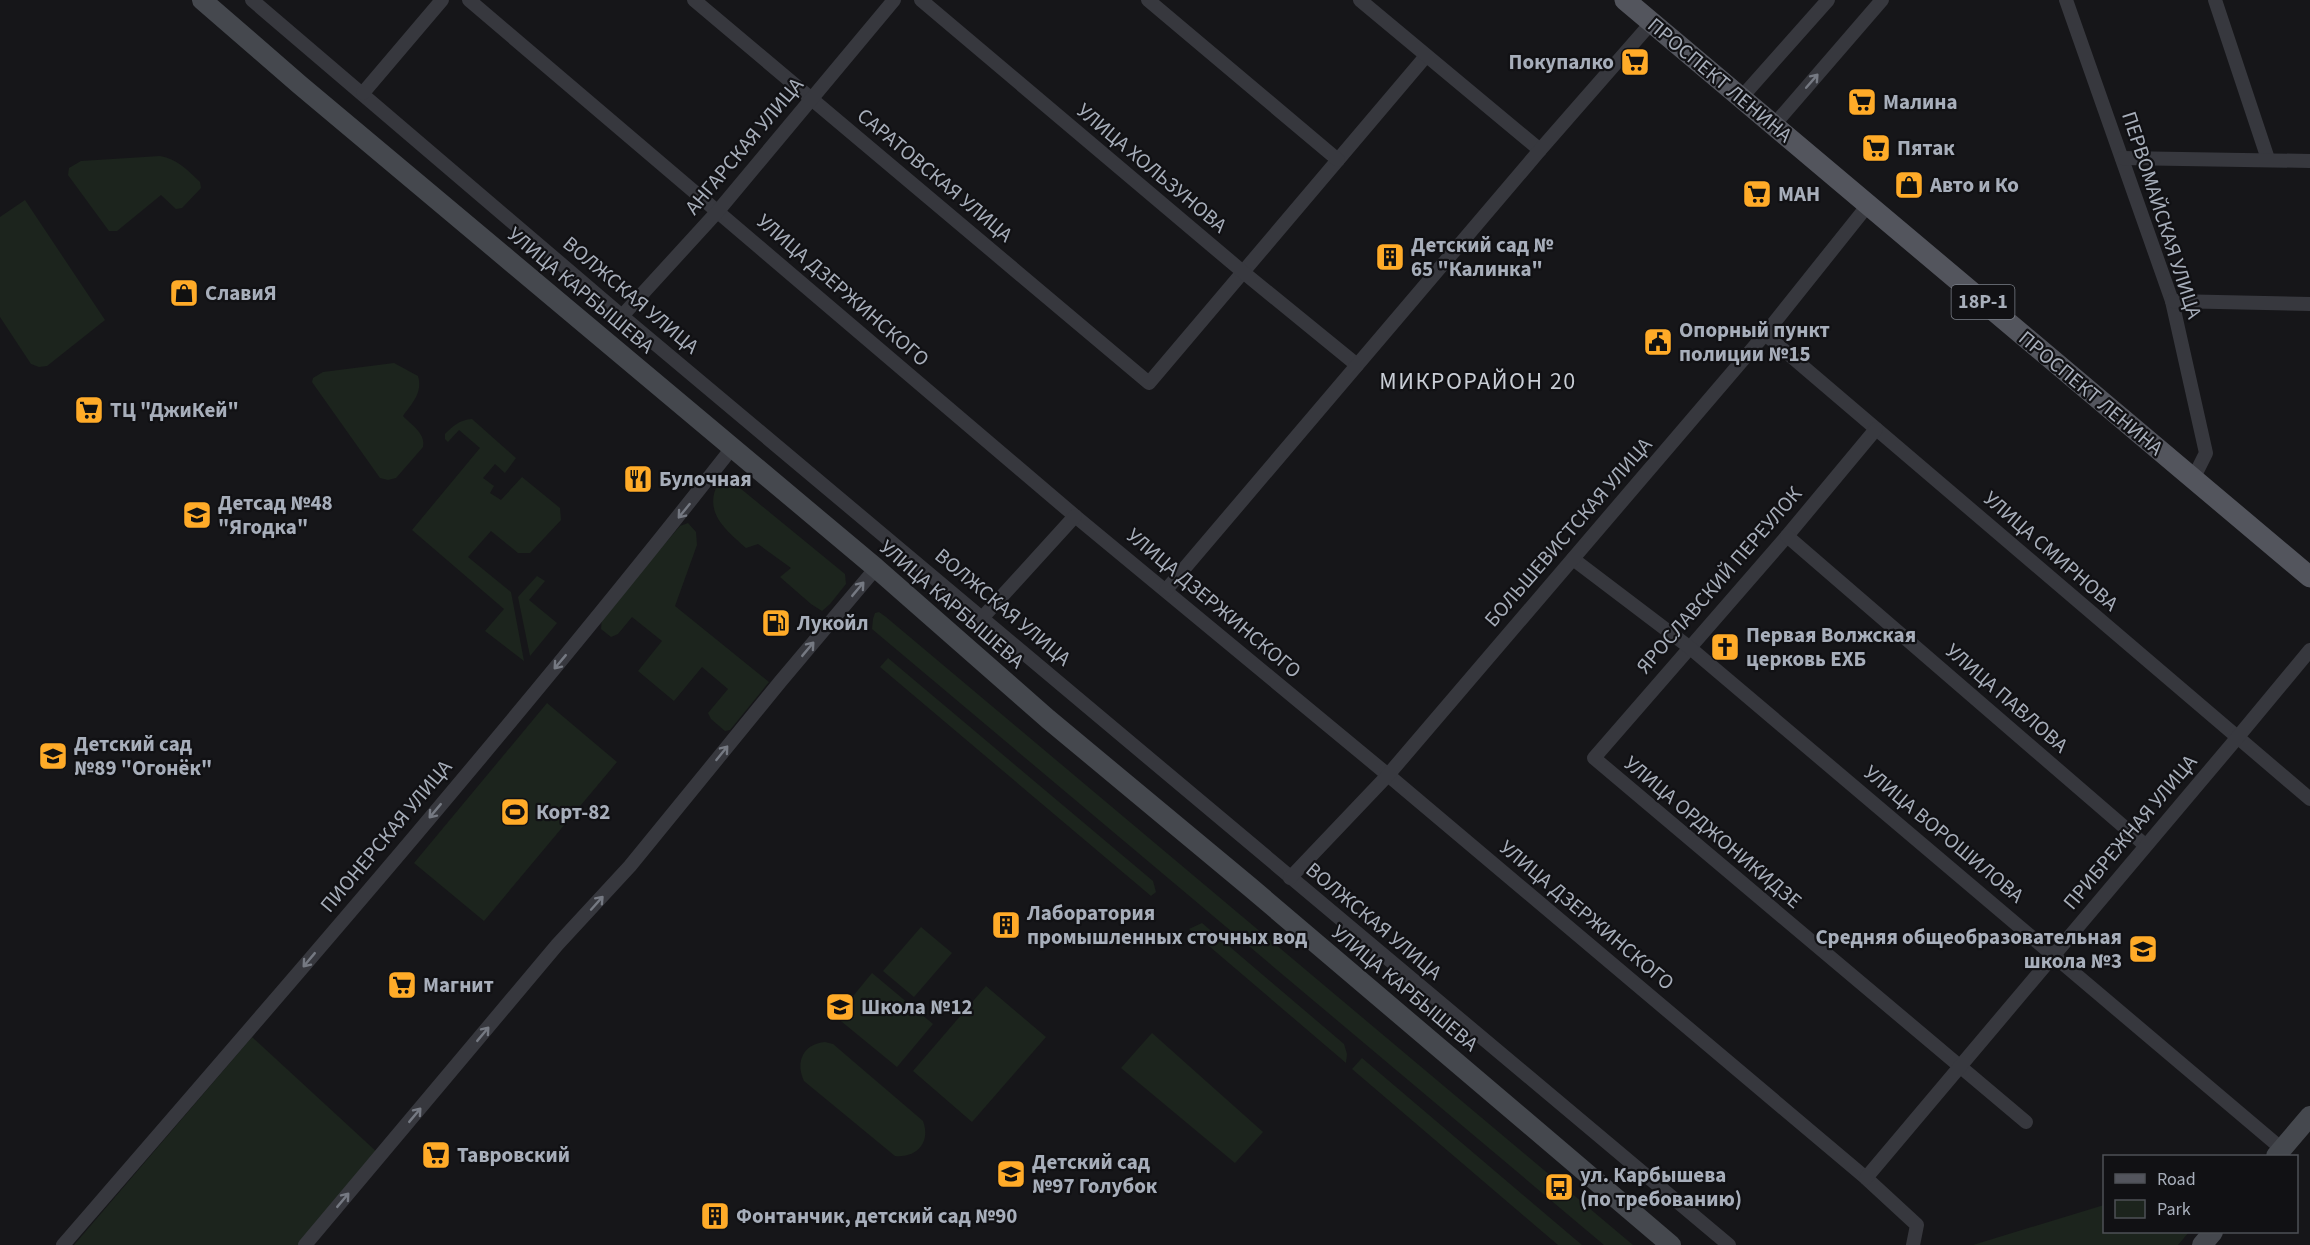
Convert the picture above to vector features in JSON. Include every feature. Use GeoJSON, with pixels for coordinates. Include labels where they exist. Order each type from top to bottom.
{"type":"FeatureCollection","features":[{"type":"Feature","properties":{"kind":"main road","name":"ПРОСПЕКТ ЛЕНИНА"},"geometry":{"type":"LineString","coordinates":[[1625,0],[2310,578]]}},
{"type":"Feature","properties":{"kind":"street","name":"УЛИЦА КАРБЫШЕВА"},"geometry":{"type":"LineString","coordinates":[[202,0],[300,86],[876,568],[1048,719],[1671,1245]]}},
{"type":"Feature","properties":{"kind":"street","name":"ВОЛЖСКАЯ УЛИЦА"},"geometry":{"type":"LineString","coordinates":[[252,0],[622,316],[1729,1245]]}},
{"type":"Feature","properties":{"kind":"street"},"geometry":{"type":"LineString","coordinates":[[363,93],[442,0]]}},
{"type":"Feature","properties":{"kind":"street","name":"УЛИЦА ДЗЕРЖИНСКОГО"},"geometry":{"type":"LineString","coordinates":[[469,0],[1075,516],[1388,775],[1866,1178],[1917,1226],[1913,1245]]}},
{"type":"Feature","properties":{"kind":"street","name":"САРАТОВСКАЯ УЛИЦА"},"geometry":{"type":"LineString","coordinates":[[694,0],[1149,383],[1243,272]]}},
{"type":"Feature","properties":{"kind":"street","name":"АНГАРСКАЯ УЛИЦА"},"geometry":{"type":"LineString","coordinates":[[622,316],[718,211],[894,0]]}},
{"type":"Feature","properties":{"kind":"street","name":"УЛИЦА ХОЛЬЗУНОВА"},"geometry":{"type":"LineString","coordinates":[[921,0],[1243,272],[1357,365]]}},
{"type":"Feature","properties":{"kind":"street"},"geometry":{"type":"LineString","coordinates":[[1148,0],[1338,160]]}},
{"type":"Feature","properties":{"kind":"street"},"geometry":{"type":"LineString","coordinates":[[1360,0],[1540,150]]}},
{"type":"Feature","properties":{"kind":"street"},"geometry":{"type":"LineString","coordinates":[[1741,98],[1827,0]]}},
{"type":"Feature","properties":{"kind":"street"},"geometry":{"type":"LineString","coordinates":[[1774,125],[1882,0]]}},
{"type":"Feature","properties":{"kind":"street","name":"ПЕРВОМАЙСКАЯ УЛИЦА"},"geometry":{"type":"LineString","coordinates":[[2066,0],[2172,301],[2206,453],[2193,479]]}},
{"type":"Feature","properties":{"kind":"street"},"geometry":{"type":"LineString","coordinates":[[2215,0],[2268,159]]}},
{"type":"Feature","properties":{"kind":"street"},"geometry":{"type":"LineString","coordinates":[[1166,590],[1540,150],[1652,22]]}},
{"type":"Feature","properties":{"kind":"street"},"geometry":{"type":"LineString","coordinates":[[1243,272],[1426,56]]}},
{"type":"Feature","properties":{"kind":"street"},"geometry":{"type":"LineString","coordinates":[[2122,158],[2310,161]]}},
{"type":"Feature","properties":{"kind":"street","name":"БОЛЬШЕВИСТСКАЯ УЛИЦА"},"geometry":{"type":"LineString","coordinates":[[1290,878],[1388,775],[1765,334],[1868,205]]}},
{"type":"Feature","properties":{"kind":"street"},"geometry":{"type":"LineString","coordinates":[[2172,301],[2310,304]]}},
{"type":"Feature","properties":{"kind":"street","name":"УЛИЦА СМИРНОВА"},"geometry":{"type":"LineString","coordinates":[[1765,334],[2310,799]]}},
{"type":"Feature","properties":{"kind":"street","name":"ЯРОСЛАВСКИЙ ПЕРЕУЛОК"},"geometry":{"type":"LineString","coordinates":[[1594,758],[1876,429]]}},
{"type":"Feature","properties":{"kind":"street","name":"ПИОНЕРСКАЯ УЛИЦА"},"geometry":{"type":"LineString","coordinates":[[63,1245],[233,1049],[580,638],[732,448]]}},
{"type":"Feature","properties":{"kind":"street"},"geometry":{"type":"LineString","coordinates":[[983,617],[1075,516]]}},
{"type":"Feature","properties":{"kind":"street","name":"УЛИЦА ПАВЛОВА"},"geometry":{"type":"LineString","coordinates":[[1786,536],[2145,845]]}},
{"type":"Feature","properties":{"kind":"street","name":"УЛИЦА ВОРОШИЛОВА"},"geometry":{"type":"LineString","coordinates":[[1573,559],[1689,647],[2054,954],[2279,1153]]}},
{"type":"Feature","properties":{"kind":"street"},"geometry":{"type":"LineString","coordinates":[[305,1245],[557,945],[630,866],[876,568]]}},
{"type":"Feature","properties":{"kind":"street","name":"ПРИБРЕЖНАЯ УЛИЦА"},"geometry":{"type":"LineString","coordinates":[[1866,1178],[2310,650]]}},
{"type":"Feature","properties":{"kind":"street","name":"УЛИЦА ОРДЖОНИКИДЗЕ"},"geometry":{"type":"LineString","coordinates":[[1594,758],[2026,1122]]}},
{"type":"Feature","properties":{"kind":"street"},"geometry":{"type":"LineString","coordinates":[[2279,1153],[2310,1116]]}},
{"type":"Feature","properties":{"kind":"street"},"geometry":{"type":"LineString","coordinates":[[2202,1245],[2212,1233]]}},
{"type":"Feature","properties":{"kind":"green space"},"geometry":{"type":"Polygon","coordinates":[[[160,156],[182,166],[200,182],[201,188],[182,208],[176,209],[161,195],[117,231],[109,231],[68,175],[69,168],[81,161],[160,156]]]}},
{"type":"Feature","properties":{"kind":"green space"},"geometry":{"type":"Polygon","coordinates":[[[25,200],[105,320],[47,366],[39,367],[31,364],[0,317],[0,217],[25,200]]]}},
{"type":"Feature","properties":{"kind":"green space"},"geometry":{"type":"Polygon","coordinates":[[[394,363],[418,376],[418,393],[403,416],[420,433],[423,447],[396,478],[388,480],[380,478],[312,382],[313,378],[323,372],[394,363]]]}},
{"type":"Feature","properties":{"kind":"green space"},"geometry":{"type":"Polygon","coordinates":[[[472,419],[516,458],[505,473],[495,464],[483,478],[494,486],[490,493],[501,500],[522,477],[560,508],[561,520],[530,553],[518,553],[491,531],[468,557],[511,592],[524,661],[485,631],[504,609],[412,530],[480,448],[459,430],[448,442],[445,439],[445,434],[454,426],[472,419]]]}},
{"type":"Feature","properties":{"kind":"green space"},"geometry":{"type":"Polygon","coordinates":[[[729,479],[845,574],[846,584],[822,611],[780,577],[791,568],[758,544],[746,548],[719,520],[713,503],[714,494],[718,483],[729,479]]]}},
{"type":"Feature","properties":{"kind":"green space"},"geometry":{"type":"Polygon","coordinates":[[[688,523],[696,532],[697,545],[675,606],[769,682],[730,730],[725,731],[711,719],[708,713],[728,689],[702,667],[674,701],[638,671],[662,641],[632,617],[618,634],[611,637],[601,629],[602,617],[680,526],[688,523]]]}},
{"type":"Feature","properties":{"kind":"green space"},"geometry":{"type":"Polygon","coordinates":[[[537,576],[545,581],[529,600],[557,623],[530,656],[518,597],[537,576]]]}},
{"type":"Feature","properties":{"kind":"green space"},"geometry":{"type":"Polygon","coordinates":[[[879,612],[1633,1245],[1604,1245],[872,629],[875,613],[879,612]]]}},
{"type":"Feature","properties":{"kind":"green space"},"geometry":{"type":"Polygon","coordinates":[[[888,658],[1153,881],[1156,892],[1151,896],[880,667],[888,658]]]}},
{"type":"Feature","properties":{"kind":"green space","name":"Корт-82"},"geometry":{"type":"Polygon","coordinates":[[[547,703],[617,762],[484,921],[414,863],[547,703]]]}},
{"type":"Feature","properties":{"kind":"green space"},"geometry":{"type":"Polygon","coordinates":[[[1202,923],[1344,1044],[1347,1054],[1346,1063],[1189,929],[1202,923]]]}},
{"type":"Feature","properties":{"kind":"green space"},"geometry":{"type":"Polygon","coordinates":[[[921,927],[952,953],[914,997],[883,971],[921,927]]]}},
{"type":"Feature","properties":{"kind":"green space"},"geometry":{"type":"Polygon","coordinates":[[[872,973],[933,1024],[897,1067],[836,1017],[872,973]]]}},
{"type":"Feature","properties":{"kind":"green space"},"geometry":{"type":"Polygon","coordinates":[[[986,986],[1046,1037],[972,1122],[913,1071],[986,986]]]}},
{"type":"Feature","properties":{"kind":"green space"},"geometry":{"type":"Polygon","coordinates":[[[1152,1033],[1263,1132],[1235,1163],[1121,1068],[1152,1033]]]}},
{"type":"Feature","properties":{"kind":"green space"},"geometry":{"type":"Polygon","coordinates":[[[252,1037],[378,1153],[300,1245],[74,1245],[252,1037]]]}},
{"type":"Feature","properties":{"kind":"green space"},"geometry":{"type":"Polygon","coordinates":[[[825,1042],[833,1044],[923,1121],[925,1136],[916,1151],[903,1156],[895,1156],[804,1081],[800,1067],[803,1055],[811,1046],[825,1042]]]}},
{"type":"Feature","properties":{"kind":"green space"},"geometry":{"type":"Polygon","coordinates":[[[1362,1058],[1582,1245],[1558,1245],[1352,1069],[1362,1058]]]}},
{"type":"Feature","properties":{"kind":"green space"},"geometry":{"type":"Polygon","coordinates":[[[2103,1205],[2103,1233],[2188,1233],[2178,1245],[1973,1245],[2103,1205]]]}},
{"type":"Feature","properties":{"kind":"place","name":"Покупалко"},"geometry":{"type":"Point","coordinates":[1635,62]}},
{"type":"Feature","properties":{"kind":"place","name":"Малина"},"geometry":{"type":"Point","coordinates":[1862,102]}},
{"type":"Feature","properties":{"kind":"place","name":"Пятак"},"geometry":{"type":"Point","coordinates":[1876,148]}},
{"type":"Feature","properties":{"kind":"place","name":"Авто и Ко"},"geometry":{"type":"Point","coordinates":[1909,185]}},
{"type":"Feature","properties":{"kind":"place","name":"МАН"},"geometry":{"type":"Point","coordinates":[1757,194]}},
{"type":"Feature","properties":{"kind":"place","name":"Детский сад № 65 \"Калинка\""},"geometry":{"type":"Point","coordinates":[1390,257]}},
{"type":"Feature","properties":{"kind":"place","name":"СлавиЯ"},"geometry":{"type":"Point","coordinates":[184,293]}},
{"type":"Feature","properties":{"kind":"place","name":"Опорный пункт полиции №15"},"geometry":{"type":"Point","coordinates":[1658,342]}},
{"type":"Feature","properties":{"kind":"place","name":"ТЦ \"ДжиКей\""},"geometry":{"type":"Point","coordinates":[89,410]}},
{"type":"Feature","properties":{"kind":"place","name":"Булочная"},"geometry":{"type":"Point","coordinates":[638,479]}},
{"type":"Feature","properties":{"kind":"place","name":"Детсад №48 \"Ягодка\""},"geometry":{"type":"Point","coordinates":[197,515]}},
{"type":"Feature","properties":{"kind":"place","name":"Лукойл"},"geometry":{"type":"Point","coordinates":[776,623]}},
{"type":"Feature","properties":{"kind":"place","name":"Первая Волжская церковь ЕХБ"},"geometry":{"type":"Point","coordinates":[1725,647]}},
{"type":"Feature","properties":{"kind":"place","name":"Детский сад №89 \"Огонёк\""},"geometry":{"type":"Point","coordinates":[53,756]}},
{"type":"Feature","properties":{"kind":"place","name":"Корт-82"},"geometry":{"type":"Point","coordinates":[515,812]}},
{"type":"Feature","properties":{"kind":"place","name":"Лаборатория промышленных сточных вод"},"geometry":{"type":"Point","coordinates":[1006,925]}},
{"type":"Feature","properties":{"kind":"place","name":"Средняя общеобразовательная школа №3"},"geometry":{"type":"Point","coordinates":[2143,949]}},
{"type":"Feature","properties":{"kind":"place","name":"Магнит"},"geometry":{"type":"Point","coordinates":[402,985]}},
{"type":"Feature","properties":{"kind":"place","name":"Школа №12"},"geometry":{"type":"Point","coordinates":[840,1007]}},
{"type":"Feature","properties":{"kind":"place","name":"Тавровский"},"geometry":{"type":"Point","coordinates":[436,1155]}},
{"type":"Feature","properties":{"kind":"place","name":"Детский сад №97 Голубок"},"geometry":{"type":"Point","coordinates":[1011,1174]}},
{"type":"Feature","properties":{"kind":"place","name":"ул. Карбышева (по требованию)"},"geometry":{"type":"Point","coordinates":[1559,1187]}},
{"type":"Feature","properties":{"kind":"place","name":"Фонтанчик, детский сад №90"},"geometry":{"type":"Point","coordinates":[715,1216]}},
{"type":"Feature","properties":{"kind":"district","name":"МИКРОРАЙОН 20"},"geometry":{"type":"Point","coordinates":[1478,381]}}]}
